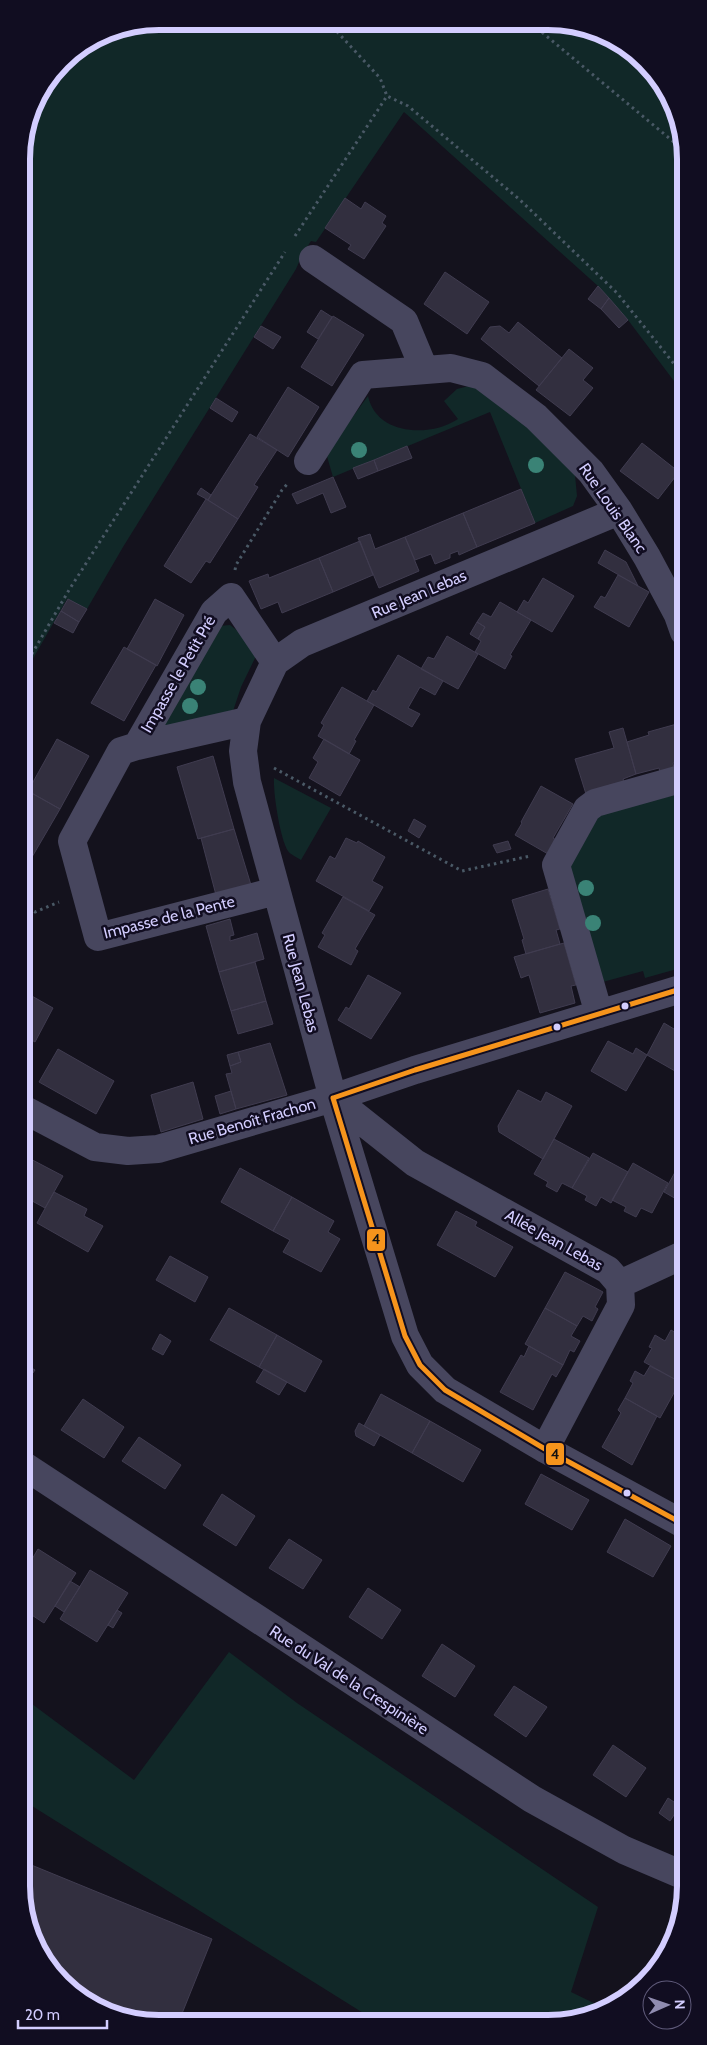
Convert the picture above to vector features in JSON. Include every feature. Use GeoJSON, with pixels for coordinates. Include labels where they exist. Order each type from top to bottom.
{"type":"FeatureCollection","features":[{"type":"Feature","properties":{"kind":"street"},"geometry":{"type":"LineString","coordinates":[[313,259],[404,321],[424,369]]}},
{"type":"Feature","properties":{"kind":"street","name":"Rue Louis Blanc"},"geometry":{"type":"LineString","coordinates":[[308,461],[363,375],[451,368],[482,376],[536,417],[591,472],[619,511],[677,608]]}},
{"type":"Feature","properties":{"kind":"street","name":"Rue Jean Lebas"},"geometry":{"type":"LineString","coordinates":[[619,511],[302,643],[275,662],[247,721],[243,751],[247,782],[333,1098],[405,1336],[420,1365],[445,1390],[545,1449],[677,1521]]}},
{"type":"Feature","properties":{"kind":"street","name":"Impasse le Petit Pré"},"geometry":{"type":"LineString","coordinates":[[137,746],[214,612],[231,597],[275,662]]}},
{"type":"Feature","properties":{"kind":"street"},"geometry":{"type":"LineString","coordinates":[[137,746],[247,721]]}},
{"type":"Feature","properties":{"kind":"street","name":"Impasse de la Pente"},"geometry":{"type":"LineString","coordinates":[[137,746],[121,751],[72,841],[98,937],[276,891]]}},
{"type":"Feature","properties":{"kind":"street"},"geometry":{"type":"LineString","coordinates":[[598,1014],[556,865],[588,809],[595,803],[677,780]]}},
{"type":"Feature","properties":{"kind":"street","name":"Rue Benoît Frachon"},"geometry":{"type":"LineString","coordinates":[[30,1113],[95,1147],[128,1151],[158,1148],[333,1098],[415,1070],[677,990]]}},
{"type":"Feature","properties":{"kind":"street","name":"Allée Jean Lebas"},"geometry":{"type":"LineString","coordinates":[[333,1098],[415,1163],[608,1270],[620,1284]]}},
{"type":"Feature","properties":{"kind":"street"},"geometry":{"type":"LineString","coordinates":[[545,1449],[621,1305],[620,1284],[677,1258]]}},
{"type":"Feature","properties":{"kind":"street","name":"Rue du Val de la Crespinière"},"geometry":{"type":"LineString","coordinates":[[30,1470],[532,1799],[624,1850],[677,1872]]}},
{"type":"Feature","properties":{"kind":"path"},"geometry":{"type":"LineString","coordinates":[[335,30],[380,78],[387,96],[408,106],[520,199],[617,293],[677,368]]}},
{"type":"Feature","properties":{"kind":"path"},"geometry":{"type":"LineString","coordinates":[[539,30],[676,144]]}},
{"type":"Feature","properties":{"kind":"path"},"geometry":{"type":"LineString","coordinates":[[292,241],[387,96]]}},
{"type":"Feature","properties":{"kind":"path"},"geometry":{"type":"LineString","coordinates":[[30,657],[69,590],[287,248]]}},
{"type":"Feature","properties":{"kind":"path"},"geometry":{"type":"LineString","coordinates":[[231,597],[236,565],[282,490],[308,461]]}},
{"type":"Feature","properties":{"kind":"path"},"geometry":{"type":"LineString","coordinates":[[243,751],[462,871],[529,855],[556,865]]}},
{"type":"Feature","properties":{"kind":"path"},"geometry":{"type":"LineString","coordinates":[[30,909],[35,912],[85,892]]}},
{"type":"Feature","properties":{"kind":"green space"},"geometry":{"type":"Polygon","coordinates":[[[548,30],[573,32],[605,43],[639,68],[664,102],[675,134],[677,151],[677,385],[628,320],[598,286],[404,112],[316,242],[311,241],[302,255],[296,269],[123,547],[87,609],[67,599],[30,664],[30,151],[34,126],[43,102],[57,81],[74,62],[102,43],[126,34],[143,31],[548,30]]]}},
{"type":"Feature","properties":{"kind":"green space"},"geometry":{"type":"Polygon","coordinates":[[[469,386],[481,391],[510,412],[575,475],[577,496],[573,506],[535,523],[490,412],[333,477],[326,453],[368,396],[373,409],[382,419],[393,425],[406,429],[433,429],[458,419],[444,401],[457,389],[469,386]]]}},
{"type":"Feature","properties":{"kind":"green space"},"geometry":{"type":"Polygon","coordinates":[[[230,625],[253,643],[257,654],[241,687],[232,714],[166,730],[160,724],[220,626],[230,625]]]}},
{"type":"Feature","properties":{"kind":"green space"},"geometry":{"type":"Polygon","coordinates":[[[274,778],[331,808],[301,860],[288,851],[282,836],[274,778]]]}},
{"type":"Feature","properties":{"kind":"green space"},"geometry":{"type":"Polygon","coordinates":[[[677,791],[677,969],[645,978],[643,971],[599,983],[569,874],[570,857],[596,815],[677,791]]]}},
{"type":"Feature","properties":{"kind":"green space"},"geometry":{"type":"Polygon","coordinates":[[[229,1652],[297,1703],[598,1907],[571,1992],[597,2005],[573,2013],[548,2015],[366,2015],[30,1805],[30,1702],[134,1780],[229,1652]]]}},
{"type":"Feature","properties":{"kind":"building"},"geometry":{"type":"Polygon","coordinates":[[[345,198],[361,209],[365,202],[386,216],[382,223],[386,226],[364,259],[348,249],[351,245],[325,228],[345,198]]]}},
{"type":"Feature","properties":{"kind":"building"},"geometry":{"type":"Polygon","coordinates":[[[445,272],[489,302],[467,334],[424,304],[445,272]]]}},
{"type":"Feature","properties":{"kind":"building"},"geometry":{"type":"Polygon","coordinates":[[[598,286],[609,298],[601,309],[588,299],[598,286]]]}},
{"type":"Feature","properties":{"kind":"building"},"geometry":{"type":"Polygon","coordinates":[[[609,298],[628,320],[619,328],[601,309],[609,298]]]}},
{"type":"Feature","properties":{"kind":"building"},"geometry":{"type":"Polygon","coordinates":[[[321,310],[332,317],[318,339],[307,332],[321,310]]]}},
{"type":"Feature","properties":{"kind":"building"},"geometry":{"type":"Polygon","coordinates":[[[333,316],[364,335],[332,386],[301,367],[333,316]]]}},
{"type":"Feature","properties":{"kind":"building"},"geometry":{"type":"Polygon","coordinates":[[[518,322],[562,358],[539,386],[481,339],[490,327],[500,326],[509,333],[518,322]]]}},
{"type":"Feature","properties":{"kind":"building"},"geometry":{"type":"Polygon","coordinates":[[[261,326],[281,337],[273,349],[254,337],[261,326]]]}},
{"type":"Feature","properties":{"kind":"building"},"geometry":{"type":"Polygon","coordinates":[[[569,349],[593,368],[583,380],[593,388],[570,416],[536,390],[569,349]]]}},
{"type":"Feature","properties":{"kind":"building"},"geometry":{"type":"Polygon","coordinates":[[[288,387],[319,407],[288,457],[257,437],[288,387]]]}},
{"type":"Feature","properties":{"kind":"building"},"geometry":{"type":"Polygon","coordinates":[[[216,398],[238,412],[232,422],[210,408],[216,398]]]}},
{"type":"Feature","properties":{"kind":"building"},"geometry":{"type":"Polygon","coordinates":[[[250,434],[277,450],[254,485],[258,487],[238,519],[208,500],[250,434]]]}},
{"type":"Feature","properties":{"kind":"building"},"geometry":{"type":"Polygon","coordinates":[[[642,443],[677,470],[677,475],[658,499],[620,471],[642,443]]]}},
{"type":"Feature","properties":{"kind":"building"},"geometry":{"type":"Polygon","coordinates":[[[407,446],[412,458],[378,471],[374,460],[407,446]]]}},
{"type":"Feature","properties":{"kind":"building"},"geometry":{"type":"Polygon","coordinates":[[[374,460],[378,471],[358,479],[353,468],[374,460]]]}},
{"type":"Feature","properties":{"kind":"building"},"geometry":{"type":"Polygon","coordinates":[[[333,477],[346,507],[331,513],[323,493],[297,504],[292,494],[333,477]]]}},
{"type":"Feature","properties":{"kind":"building"},"geometry":{"type":"Polygon","coordinates":[[[201,488],[211,495],[208,500],[197,494],[201,488]]]}},
{"type":"Feature","properties":{"kind":"building"},"geometry":{"type":"Polygon","coordinates":[[[521,489],[535,523],[477,547],[463,513],[521,489]]]}},
{"type":"Feature","properties":{"kind":"building"},"geometry":{"type":"Polygon","coordinates":[[[206,499],[238,519],[210,563],[206,561],[191,583],[164,566],[206,499]]]}},
{"type":"Feature","properties":{"kind":"building"},"geometry":{"type":"Polygon","coordinates":[[[463,513],[477,547],[459,555],[458,551],[450,554],[450,558],[435,564],[431,554],[415,560],[405,537],[463,513]]]}},
{"type":"Feature","properties":{"kind":"building"},"geometry":{"type":"Polygon","coordinates":[[[370,534],[375,549],[405,537],[419,571],[379,588],[358,538],[370,534]]]}},
{"type":"Feature","properties":{"kind":"building"},"geometry":{"type":"Polygon","coordinates":[[[360,541],[373,575],[333,592],[319,558],[360,541]]]}},
{"type":"Feature","properties":{"kind":"building"},"geometry":{"type":"Polygon","coordinates":[[[605,550],[626,562],[638,586],[598,563],[605,550]]]}},
{"type":"Feature","properties":{"kind":"building"},"geometry":{"type":"Polygon","coordinates":[[[319,558],[333,592],[282,613],[278,602],[261,609],[249,581],[268,574],[269,578],[319,558]]]}},
{"type":"Feature","properties":{"kind":"building"},"geometry":{"type":"Polygon","coordinates":[[[618,575],[649,592],[629,627],[594,607],[601,596],[605,598],[618,575]]]}},
{"type":"Feature","properties":{"kind":"building"},"geometry":{"type":"Polygon","coordinates":[[[543,578],[574,596],[552,632],[517,612],[524,600],[528,603],[543,578]]]}},
{"type":"Feature","properties":{"kind":"building"},"geometry":{"type":"Polygon","coordinates":[[[68,599],[87,609],[79,622],[61,611],[68,599]]]}},
{"type":"Feature","properties":{"kind":"building"},"geometry":{"type":"Polygon","coordinates":[[[155,599],[184,615],[157,666],[127,649],[155,599]]]}},
{"type":"Feature","properties":{"kind":"building"},"geometry":{"type":"Polygon","coordinates":[[[500,602],[531,620],[510,655],[512,656],[505,669],[475,652],[481,641],[478,639],[485,627],[477,622],[483,613],[491,617],[500,602]]]}},
{"type":"Feature","properties":{"kind":"building"},"geometry":{"type":"Polygon","coordinates":[[[61,611],[79,622],[73,633],[54,623],[61,611]]]}},
{"type":"Feature","properties":{"kind":"building"},"geometry":{"type":"Polygon","coordinates":[[[477,622],[485,627],[478,639],[470,634],[477,622]]]}},
{"type":"Feature","properties":{"kind":"building"},"geometry":{"type":"Polygon","coordinates":[[[447,636],[478,654],[458,689],[421,669],[428,657],[434,659],[447,636]]]}},
{"type":"Feature","properties":{"kind":"building"},"geometry":{"type":"Polygon","coordinates":[[[124,647],[156,665],[124,721],[91,703],[124,647]]]}},
{"type":"Feature","properties":{"kind":"building"},"geometry":{"type":"Polygon","coordinates":[[[398,655],[443,681],[435,695],[420,687],[408,708],[420,714],[412,727],[367,701],[373,690],[376,692],[398,655]]]}},
{"type":"Feature","properties":{"kind":"building"},"geometry":{"type":"Polygon","coordinates":[[[342,687],[374,705],[354,740],[356,741],[349,754],[318,736],[324,725],[321,723],[342,687]]]}},
{"type":"Feature","properties":{"kind":"building"},"geometry":{"type":"Polygon","coordinates":[[[677,724],[677,762],[673,763],[674,768],[660,772],[659,768],[636,774],[627,742],[649,735],[648,732],[677,724]]]}},
{"type":"Feature","properties":{"kind":"building"},"geometry":{"type":"Polygon","coordinates":[[[623,728],[636,774],[623,779],[625,783],[586,794],[575,759],[614,748],[609,732],[623,728]]]}},
{"type":"Feature","properties":{"kind":"building"},"geometry":{"type":"Polygon","coordinates":[[[57,739],[89,756],[60,809],[30,792],[30,787],[57,739]]]}},
{"type":"Feature","properties":{"kind":"building"},"geometry":{"type":"Polygon","coordinates":[[[324,739],[360,760],[340,796],[309,778],[318,762],[313,758],[324,739]]]}},
{"type":"Feature","properties":{"kind":"building"},"geometry":{"type":"Polygon","coordinates":[[[213,756],[234,829],[198,839],[177,767],[213,756]]]}},
{"type":"Feature","properties":{"kind":"building"},"geometry":{"type":"Polygon","coordinates":[[[541,786],[573,804],[553,838],[556,840],[548,854],[515,835],[541,786]]]}},
{"type":"Feature","properties":{"kind":"building"},"geometry":{"type":"Polygon","coordinates":[[[30,792],[60,809],[32,857],[30,856],[30,792]]]}},
{"type":"Feature","properties":{"kind":"building"},"geometry":{"type":"Polygon","coordinates":[[[414,819],[426,826],[419,838],[408,831],[414,819]]]}},
{"type":"Feature","properties":{"kind":"building"},"geometry":{"type":"Polygon","coordinates":[[[234,829],[251,885],[216,895],[201,838],[234,829]]]}},
{"type":"Feature","properties":{"kind":"building"},"geometry":{"type":"Polygon","coordinates":[[[346,838],[357,843],[358,841],[385,857],[372,881],[383,887],[369,911],[316,881],[330,856],[335,859],[346,838]]]}},
{"type":"Feature","properties":{"kind":"building"},"geometry":{"type":"Polygon","coordinates":[[[508,841],[511,849],[497,853],[493,845],[508,841]]]}},
{"type":"Feature","properties":{"kind":"building"},"geometry":{"type":"Polygon","coordinates":[[[548,889],[560,929],[556,930],[560,944],[526,954],[522,940],[524,939],[512,900],[548,889]]]}},
{"type":"Feature","properties":{"kind":"building"},"geometry":{"type":"Polygon","coordinates":[[[343,897],[375,915],[355,949],[358,951],[351,965],[318,947],[325,935],[322,933],[343,897]]]}},
{"type":"Feature","properties":{"kind":"building"},"geometry":{"type":"Polygon","coordinates":[[[230,919],[234,935],[230,936],[230,941],[257,933],[264,959],[219,972],[206,926],[230,919]]]}},
{"type":"Feature","properties":{"kind":"building"},"geometry":{"type":"Polygon","coordinates":[[[564,943],[576,985],[571,986],[575,1003],[540,1013],[529,975],[521,978],[514,957],[564,943]]]}},
{"type":"Feature","properties":{"kind":"building"},"geometry":{"type":"Polygon","coordinates":[[[255,962],[266,1001],[231,1011],[219,972],[255,962]]]}},
{"type":"Feature","properties":{"kind":"building"},"geometry":{"type":"Polygon","coordinates":[[[368,975],[401,993],[371,1039],[338,1020],[346,1007],[349,1009],[368,975]]]}},
{"type":"Feature","properties":{"kind":"building"},"geometry":{"type":"Polygon","coordinates":[[[30,995],[53,1008],[35,1042],[30,1039],[30,995]]]}},
{"type":"Feature","properties":{"kind":"building"},"geometry":{"type":"Polygon","coordinates":[[[266,1001],[273,1024],[238,1034],[231,1011],[266,1001]]]}},
{"type":"Feature","properties":{"kind":"building"},"geometry":{"type":"Polygon","coordinates":[[[664,1023],[677,1031],[677,1072],[647,1055],[664,1023]]]}},
{"type":"Feature","properties":{"kind":"building"},"geometry":{"type":"Polygon","coordinates":[[[608,1041],[633,1054],[636,1048],[647,1055],[626,1091],[591,1071],[608,1041]]]}},
{"type":"Feature","properties":{"kind":"building"},"geometry":{"type":"Polygon","coordinates":[[[270,1043],[287,1095],[236,1109],[226,1074],[232,1073],[230,1066],[241,1062],[238,1052],[270,1043]]]}},
{"type":"Feature","properties":{"kind":"building"},"geometry":{"type":"Polygon","coordinates":[[[58,1049],[114,1081],[96,1114],[39,1082],[58,1049]]]}},
{"type":"Feature","properties":{"kind":"building"},"geometry":{"type":"Polygon","coordinates":[[[238,1052],[241,1062],[230,1066],[227,1055],[238,1052]]]}},
{"type":"Feature","properties":{"kind":"building"},"geometry":{"type":"Polygon","coordinates":[[[193,1082],[203,1119],[161,1132],[151,1095],[193,1082]]]}},
{"type":"Feature","properties":{"kind":"building"},"geometry":{"type":"Polygon","coordinates":[[[518,1090],[541,1102],[546,1092],[572,1106],[543,1159],[499,1132],[498,1126],[518,1090]]]}},
{"type":"Feature","properties":{"kind":"building"},"geometry":{"type":"Polygon","coordinates":[[[231,1091],[236,1109],[220,1114],[215,1096],[231,1091]]]}},
{"type":"Feature","properties":{"kind":"building"},"geometry":{"type":"Polygon","coordinates":[[[554,1139],[589,1158],[572,1188],[562,1183],[557,1192],[546,1186],[548,1182],[534,1174],[554,1139]]]}},
{"type":"Feature","properties":{"kind":"building"},"geometry":{"type":"Polygon","coordinates":[[[593,1153],[628,1172],[611,1203],[601,1197],[596,1206],[585,1200],[587,1196],[572,1188],[593,1153]]]}},
{"type":"Feature","properties":{"kind":"building"},"geometry":{"type":"Polygon","coordinates":[[[30,1159],[63,1176],[45,1208],[30,1200],[30,1159]]]}},
{"type":"Feature","properties":{"kind":"building"},"geometry":{"type":"Polygon","coordinates":[[[633,1163],[668,1183],[652,1213],[641,1208],[636,1217],[624,1211],[626,1207],[612,1200],[633,1163]]]}},
{"type":"Feature","properties":{"kind":"building"},"geometry":{"type":"Polygon","coordinates":[[[240,1168],[292,1197],[273,1231],[221,1202],[240,1168]]]}},
{"type":"Feature","properties":{"kind":"building"},"geometry":{"type":"Polygon","coordinates":[[[677,1169],[677,1199],[664,1192],[677,1169]]]}},
{"type":"Feature","properties":{"kind":"building"},"geometry":{"type":"Polygon","coordinates":[[[54,1192],[87,1209],[84,1216],[103,1226],[88,1252],[37,1223],[54,1192]]]}},
{"type":"Feature","properties":{"kind":"building"},"geometry":{"type":"Polygon","coordinates":[[[292,1197],[334,1221],[328,1232],[340,1239],[321,1272],[283,1252],[290,1240],[273,1231],[292,1197]]]}},
{"type":"Feature","properties":{"kind":"building"},"geometry":{"type":"Polygon","coordinates":[[[456,1211],[477,1222],[475,1226],[513,1247],[495,1277],[437,1245],[456,1211]]]}},
{"type":"Feature","properties":{"kind":"building"},"geometry":{"type":"Polygon","coordinates":[[[170,1256],[208,1277],[195,1302],[156,1280],[170,1256]]]}},
{"type":"Feature","properties":{"kind":"building"},"geometry":{"type":"Polygon","coordinates":[[[565,1272],[603,1292],[595,1307],[598,1309],[592,1321],[583,1316],[577,1326],[545,1308],[565,1272]]]}},
{"type":"Feature","properties":{"kind":"building"},"geometry":{"type":"Polygon","coordinates":[[[229,1308],[277,1335],[259,1367],[210,1340],[229,1308]]]}},
{"type":"Feature","properties":{"kind":"building"},"geometry":{"type":"Polygon","coordinates":[[[545,1308],[577,1326],[571,1336],[580,1341],[574,1352],[570,1350],[563,1365],[525,1344],[545,1308]]]}},
{"type":"Feature","properties":{"kind":"building"},"geometry":{"type":"Polygon","coordinates":[[[671,1330],[677,1333],[677,1380],[644,1362],[652,1348],[649,1347],[655,1335],[665,1341],[671,1330]]]}},
{"type":"Feature","properties":{"kind":"building"},"geometry":{"type":"Polygon","coordinates":[[[160,1334],[171,1341],[163,1355],[152,1349],[160,1334]]]}},
{"type":"Feature","properties":{"kind":"building"},"geometry":{"type":"Polygon","coordinates":[[[277,1335],[322,1361],[305,1392],[259,1367],[277,1335]]]}},
{"type":"Feature","properties":{"kind":"building"},"geometry":{"type":"Polygon","coordinates":[[[529,1346],[563,1365],[556,1377],[552,1374],[533,1410],[500,1392],[521,1355],[524,1357],[529,1346]]]}},
{"type":"Feature","properties":{"kind":"building"},"geometry":{"type":"Polygon","coordinates":[[[650,1366],[677,1380],[677,1387],[660,1418],[625,1398],[633,1383],[630,1381],[635,1371],[644,1376],[650,1366]]]}},
{"type":"Feature","properties":{"kind":"building"},"geometry":{"type":"Polygon","coordinates":[[[30,1367],[35,1370],[30,1377],[30,1367]]]}},
{"type":"Feature","properties":{"kind":"building"},"geometry":{"type":"Polygon","coordinates":[[[264,1369],[287,1382],[279,1395],[256,1382],[264,1369]]]}},
{"type":"Feature","properties":{"kind":"building"},"geometry":{"type":"Polygon","coordinates":[[[381,1394],[430,1421],[412,1453],[364,1426],[381,1394]]]}},
{"type":"Feature","properties":{"kind":"building"},"geometry":{"type":"Polygon","coordinates":[[[625,1398],[657,1416],[632,1465],[602,1447],[621,1413],[618,1410],[625,1398]]]}},
{"type":"Feature","properties":{"kind":"building"},"geometry":{"type":"Polygon","coordinates":[[[83,1399],[124,1427],[104,1458],[61,1430],[83,1399]]]}},
{"type":"Feature","properties":{"kind":"building"},"geometry":{"type":"Polygon","coordinates":[[[430,1421],[481,1450],[463,1482],[412,1453],[430,1421]]]}},
{"type":"Feature","properties":{"kind":"building"},"geometry":{"type":"Polygon","coordinates":[[[359,1423],[380,1435],[374,1446],[356,1436],[355,1431],[359,1423]]]}},
{"type":"Feature","properties":{"kind":"building"},"geometry":{"type":"Polygon","coordinates":[[[139,1437],[181,1465],[165,1489],[122,1461],[139,1437]]]}},
{"type":"Feature","properties":{"kind":"building"},"geometry":{"type":"Polygon","coordinates":[[[541,1474],[589,1500],[572,1530],[525,1504],[541,1474]]]}},
{"type":"Feature","properties":{"kind":"building"},"geometry":{"type":"Polygon","coordinates":[[[222,1494],[255,1516],[236,1546],[203,1525],[222,1494]]]}},
{"type":"Feature","properties":{"kind":"building"},"geometry":{"type":"Polygon","coordinates":[[[625,1519],[671,1546],[653,1577],[607,1552],[625,1519]]]}},
{"type":"Feature","properties":{"kind":"building"},"geometry":{"type":"Polygon","coordinates":[[[289,1539],[322,1560],[303,1589],[269,1568],[289,1539]]]}},
{"type":"Feature","properties":{"kind":"building"},"geometry":{"type":"Polygon","coordinates":[[[38,1549],[76,1573],[44,1623],[30,1614],[30,1563],[38,1549]]]}},
{"type":"Feature","properties":{"kind":"building"},"geometry":{"type":"Polygon","coordinates":[[[90,1570],[128,1593],[97,1642],[60,1619],[90,1570]]]}},
{"type":"Feature","properties":{"kind":"building"},"geometry":{"type":"Polygon","coordinates":[[[70,1581],[80,1587],[64,1612],[55,1606],[70,1581]]]}},
{"type":"Feature","properties":{"kind":"building"},"geometry":{"type":"Polygon","coordinates":[[[368,1588],[401,1610],[382,1639],[349,1617],[368,1588]]]}},
{"type":"Feature","properties":{"kind":"building"},"geometry":{"type":"Polygon","coordinates":[[[117,1610],[122,1613],[113,1628],[108,1625],[117,1610]]]}},
{"type":"Feature","properties":{"kind":"building"},"geometry":{"type":"Polygon","coordinates":[[[442,1644],[475,1666],[455,1697],[422,1676],[442,1644]]]}},
{"type":"Feature","properties":{"kind":"building"},"geometry":{"type":"Polygon","coordinates":[[[514,1686],[547,1707],[526,1737],[494,1715],[514,1686]]]}},
{"type":"Feature","properties":{"kind":"building"},"geometry":{"type":"Polygon","coordinates":[[[613,1745],[646,1768],[626,1797],[593,1775],[613,1745]]]}},
{"type":"Feature","properties":{"kind":"building"},"geometry":{"type":"Polygon","coordinates":[[[668,1798],[677,1804],[677,1810],[670,1821],[659,1813],[668,1798]]]}},
{"type":"Feature","properties":{"kind":"building"},"geometry":{"type":"Polygon","coordinates":[[[30,1864],[212,1939],[181,2015],[134,2013],[110,2005],[95,1998],[68,1977],[43,1943],[32,1911],[30,1864]]]}},
{"type":"Feature","properties":{"kind":"transit line","name":"4"},"geometry":{"type":"LineString","coordinates":[[333,1098],[415,1070],[677,990]]}},
{"type":"Feature","properties":{"kind":"transit line","name":"4"},"geometry":{"type":"LineString","coordinates":[[333,1098],[405,1336],[420,1365],[445,1390],[545,1449],[677,1521]]}}]}
